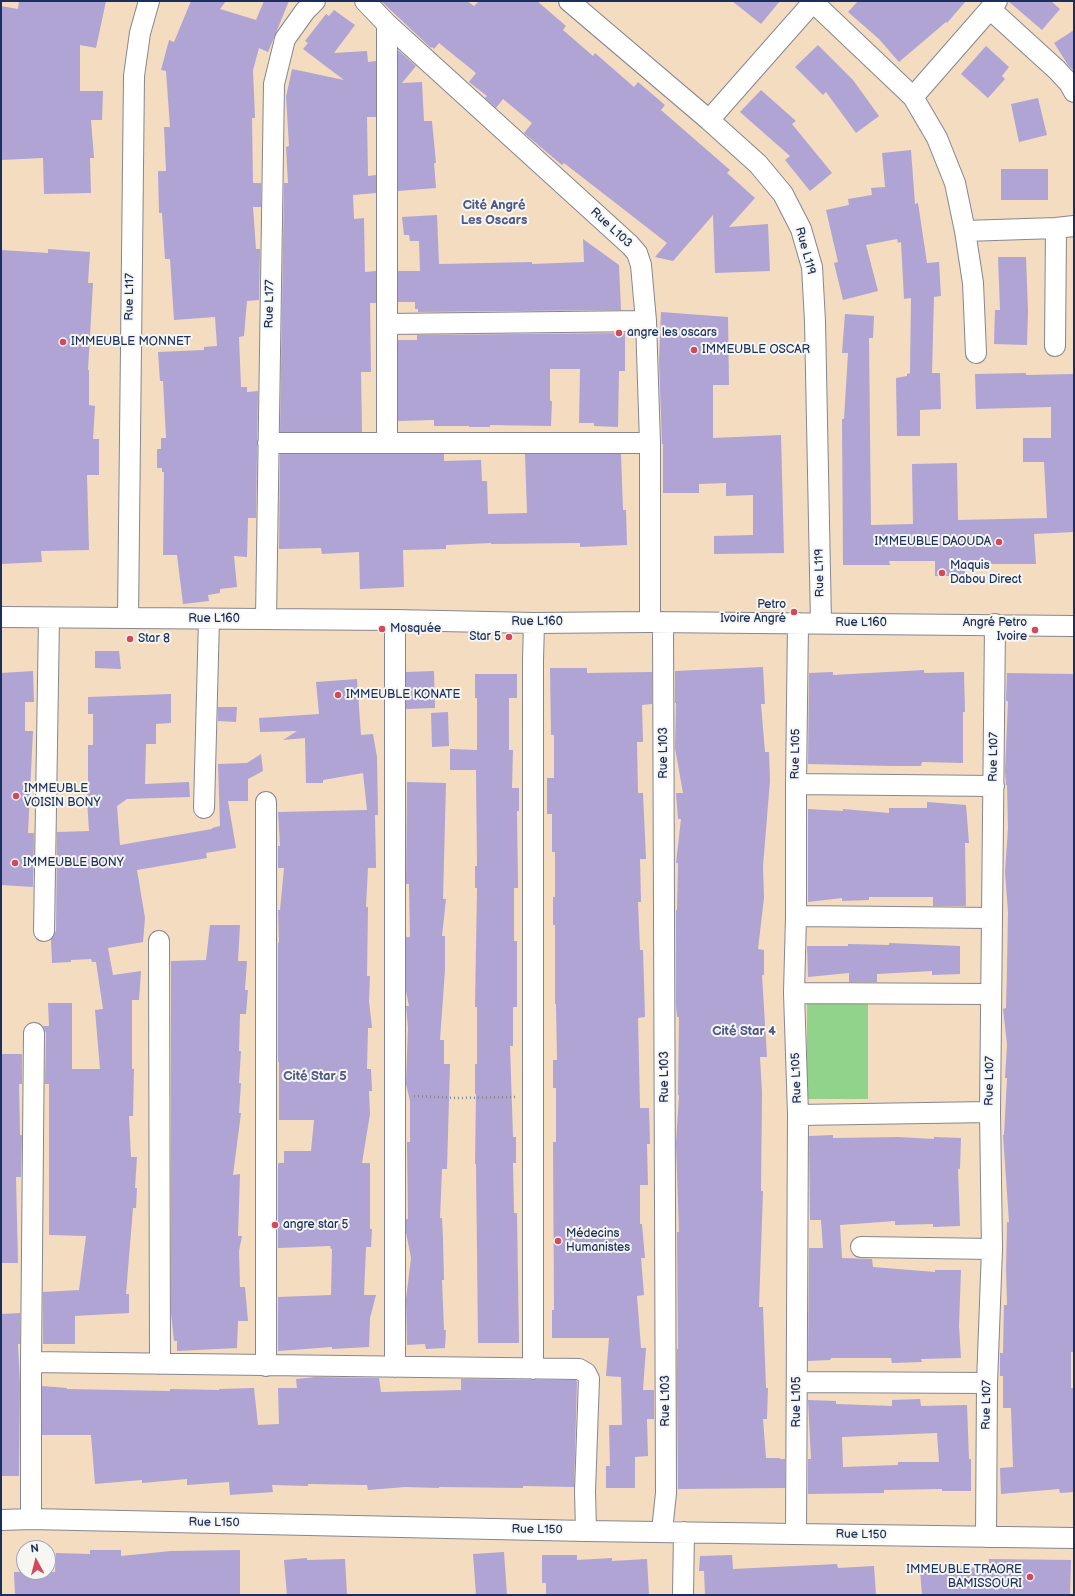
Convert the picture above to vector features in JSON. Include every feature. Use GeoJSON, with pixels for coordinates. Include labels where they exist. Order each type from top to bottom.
{"type":"FeatureCollection","features":[{"type":"Feature","properties":{"kind":"street","name":"Rue L117"},"geometry":{"type":"LineString","coordinates":[[128,618],[134,76],[140,33],[149,1]]}},
{"type":"Feature","properties":{"kind":"street","name":"Rue L177"},"geometry":{"type":"LineString","coordinates":[[266,619],[274,84],[285,39],[305,11],[315,1]]}},
{"type":"Feature","properties":{"kind":"street","name":"Rue L103"},"geometry":{"type":"LineString","coordinates":[[365,1],[387,24],[624,239],[637,253],[641,265],[646,321],[657,622],[666,1493],[662,1531]]}},
{"type":"Feature","properties":{"kind":"street","name":"Rue L119"},"geometry":{"type":"LineString","coordinates":[[569,1],[709,120],[758,164],[783,194],[801,229],[812,268],[815,321],[822,623]]}},
{"type":"Feature","properties":{"kind":"street"},"geometry":{"type":"LineString","coordinates":[[709,120],[814,2],[913,97],[937,138],[952,177],[965,231],[973,283],[976,353]]}},
{"type":"Feature","properties":{"kind":"street"},"geometry":{"type":"LineString","coordinates":[[913,97],[993,5],[1057,70],[1069,83],[1074,92]]}},
{"type":"Feature","properties":{"kind":"street"},"geometry":{"type":"LineString","coordinates":[[387,24],[387,443]]}},
{"type":"Feature","properties":{"kind":"street"},"geometry":{"type":"LineString","coordinates":[[965,231],[1065,227],[1055,346]]}},
{"type":"Feature","properties":{"kind":"street"},"geometry":{"type":"LineString","coordinates":[[387,324],[646,321]]}},
{"type":"Feature","properties":{"kind":"street"},"geometry":{"type":"LineString","coordinates":[[268,443],[650,443]]}},
{"type":"Feature","properties":{"kind":"street","name":"Rue L160"},"geometry":{"type":"LineString","coordinates":[[1,617],[394,620],[534,623],[657,622],[995,624],[1074,626]]}},
{"type":"Feature","properties":{"kind":"street"},"geometry":{"type":"LineString","coordinates":[[44,931],[49,618]]}},
{"type":"Feature","properties":{"kind":"street"},"geometry":{"type":"LineString","coordinates":[[204,808],[209,619]]}},
{"type":"Feature","properties":{"kind":"street"},"geometry":{"type":"LineString","coordinates":[[394,620],[395,1367]]}},
{"type":"Feature","properties":{"kind":"street"},"geometry":{"type":"LineString","coordinates":[[533,1369],[534,623]]}},
{"type":"Feature","properties":{"kind":"street","name":"Rue L105"},"geometry":{"type":"LineString","coordinates":[[796,1534],[798,1382],[798,1115],[794,993],[798,623]]}},
{"type":"Feature","properties":{"kind":"street","name":"Rue L107"},"geometry":{"type":"LineString","coordinates":[[986,1537],[987,1383],[992,1249],[990,1112],[995,624]]}},
{"type":"Feature","properties":{"kind":"street"},"geometry":{"type":"LineString","coordinates":[[796,784],[994,786]]}},
{"type":"Feature","properties":{"kind":"street"},"geometry":{"type":"LineString","coordinates":[[266,802],[266,1366]]}},
{"type":"Feature","properties":{"kind":"street"},"geometry":{"type":"LineString","coordinates":[[796,916],[992,918]]}},
{"type":"Feature","properties":{"kind":"street"},"geometry":{"type":"LineString","coordinates":[[160,941],[160,1364]]}},
{"type":"Feature","properties":{"kind":"street"},"geometry":{"type":"LineString","coordinates":[[794,993],[991,994]]}},
{"type":"Feature","properties":{"kind":"street"},"geometry":{"type":"LineString","coordinates":[[31,1519],[34,1033]]}},
{"type":"Feature","properties":{"kind":"street"},"geometry":{"type":"LineString","coordinates":[[798,1115],[990,1112]]}},
{"type":"Feature","properties":{"kind":"street"},"geometry":{"type":"LineString","coordinates":[[861,1247],[992,1249]]}},
{"type":"Feature","properties":{"kind":"street"},"geometry":{"type":"LineString","coordinates":[[31,1362],[579,1369],[586,1372],[589,1379],[585,1491],[586,1531]]}},
{"type":"Feature","properties":{"kind":"street"},"geometry":{"type":"LineString","coordinates":[[798,1382],[987,1383]]}},
{"type":"Feature","properties":{"kind":"street","name":"Rue L150"},"geometry":{"type":"LineString","coordinates":[[1,1520],[31,1519],[586,1531],[1074,1538]]}},
{"type":"Feature","properties":{"kind":"street"},"geometry":{"type":"LineString","coordinates":[[683,1595],[684,1532]]}},
{"type":"Feature","properties":{"kind":"path"},"geometry":{"type":"LineString","coordinates":[[395,1095],[457,1098],[533,1097]]}},
{"type":"Feature","properties":{"kind":"green space"},"geometry":{"type":"Polygon","coordinates":[[[807,998],[868,998],[868,1099],[807,1099],[807,998]]]}},
{"type":"Feature","properties":{"kind":"building"},"geometry":{"type":"Polygon","coordinates":[[[19,1],[106,1],[96,48],[80,45],[80,91],[103,91],[102,120],[91,120],[94,158],[90,158],[91,193],[44,194],[43,158],[1,160],[1,6],[18,9],[19,1]]]}},
{"type":"Feature","properties":{"kind":"building"},"geometry":{"type":"Polygon","coordinates":[[[191,1],[226,1],[220,9],[256,20],[264,1],[289,1],[268,52],[259,48],[253,70],[255,118],[252,118],[253,183],[261,183],[261,207],[253,207],[256,249],[260,249],[259,300],[247,301],[244,336],[239,337],[241,387],[247,387],[247,392],[258,391],[256,518],[248,518],[247,557],[234,556],[237,587],[220,589],[220,593],[208,595],[209,601],[183,604],[177,555],[163,555],[164,472],[162,472],[162,468],[157,468],[157,449],[161,449],[161,438],[166,438],[163,381],[160,381],[158,352],[204,350],[204,347],[217,346],[215,317],[174,320],[170,259],[165,259],[162,213],[159,213],[158,171],[166,171],[164,127],[170,127],[166,71],[161,70],[169,40],[174,42],[191,1]]]}},
{"type":"Feature","properties":{"kind":"building"},"geometry":{"type":"Polygon","coordinates":[[[381,1],[467,1],[474,6],[479,1],[537,1],[566,26],[563,30],[593,56],[595,53],[634,87],[638,82],[665,105],[661,110],[730,170],[727,173],[755,198],[729,227],[768,224],[770,271],[715,273],[713,215],[673,261],[655,257],[667,243],[564,163],[562,165],[524,133],[532,123],[503,99],[496,108],[485,98],[487,96],[469,82],[476,73],[439,43],[434,49],[432,47],[431,48],[381,1]]]}},
{"type":"Feature","properties":{"kind":"building"},"geometry":{"type":"Polygon","coordinates":[[[732,1],[780,1],[761,24],[732,1]]]}},
{"type":"Feature","properties":{"kind":"building"},"geometry":{"type":"Polygon","coordinates":[[[858,1],[966,1],[947,23],[946,22],[899,62],[879,39],[848,12],[858,1]]]}},
{"type":"Feature","properties":{"kind":"building"},"geometry":{"type":"Polygon","coordinates":[[[1008,1],[1051,1],[1060,9],[1042,30],[1008,1]]]}},
{"type":"Feature","properties":{"kind":"building"},"geometry":{"type":"Polygon","coordinates":[[[334,10],[355,25],[334,53],[367,51],[368,62],[376,61],[376,117],[367,117],[368,176],[376,175],[376,193],[353,195],[354,219],[364,218],[365,272],[376,271],[376,303],[370,303],[371,372],[361,372],[362,432],[280,432],[284,183],[288,183],[286,147],[289,146],[286,97],[292,69],[344,80],[303,49],[308,43],[305,41],[326,14],[329,16],[334,10]]]}},
{"type":"Feature","properties":{"kind":"building"},"geometry":{"type":"Polygon","coordinates":[[[1074,30],[1074,71],[1068,65],[1054,43],[1074,30]]]}},
{"type":"Feature","properties":{"kind":"building"},"geometry":{"type":"Polygon","coordinates":[[[818,45],[853,80],[879,116],[856,133],[826,92],[823,95],[795,67],[818,45]]]}},
{"type":"Feature","properties":{"kind":"building"},"geometry":{"type":"Polygon","coordinates":[[[986,46],[1009,67],[1002,76],[1005,79],[988,98],[961,74],[986,46]]]}},
{"type":"Feature","properties":{"kind":"building"},"geometry":{"type":"Polygon","coordinates":[[[398,50],[416,66],[402,83],[422,82],[424,121],[432,121],[436,163],[434,163],[436,188],[398,191],[398,50]]]}},
{"type":"Feature","properties":{"kind":"building"},"geometry":{"type":"Polygon","coordinates":[[[761,90],[796,121],[792,124],[832,173],[810,191],[785,160],[790,156],[740,112],[761,90]]]}},
{"type":"Feature","properties":{"kind":"building"},"geometry":{"type":"Polygon","coordinates":[[[1038,98],[1047,135],[1019,142],[1011,104],[1038,98]]]}},
{"type":"Feature","properties":{"kind":"building"},"geometry":{"type":"Polygon","coordinates":[[[911,150],[915,204],[918,203],[927,263],[939,262],[941,296],[934,297],[932,373],[940,373],[941,409],[920,410],[920,436],[897,436],[896,378],[907,376],[907,374],[910,373],[911,298],[904,299],[901,242],[898,243],[897,239],[866,245],[878,291],[843,300],[834,263],[838,262],[826,210],[849,205],[848,199],[872,195],[871,188],[885,187],[882,153],[911,150]]]}},
{"type":"Feature","properties":{"kind":"building"},"geometry":{"type":"Polygon","coordinates":[[[1001,169],[1048,169],[1048,200],[1001,200],[1001,169]]]}},
{"type":"Feature","properties":{"kind":"building"},"geometry":{"type":"Polygon","coordinates":[[[437,215],[439,264],[532,262],[532,264],[584,262],[583,239],[619,265],[621,310],[418,312],[418,309],[415,309],[415,302],[398,302],[398,271],[420,271],[419,241],[410,241],[409,235],[404,235],[402,217],[437,215]]]}},
{"type":"Feature","properties":{"kind":"building"},"geometry":{"type":"Polygon","coordinates":[[[48,249],[90,252],[88,283],[93,283],[88,370],[89,405],[95,406],[93,439],[99,439],[99,475],[87,475],[89,550],[41,551],[42,562],[1,564],[1,250],[48,253],[48,249]]]}},
{"type":"Feature","properties":{"kind":"building"},"geometry":{"type":"Polygon","coordinates":[[[998,257],[1026,257],[1028,311],[1027,345],[994,344],[995,310],[1000,310],[998,257]]]}},
{"type":"Feature","properties":{"kind":"building"},"geometry":{"type":"Polygon","coordinates":[[[661,312],[728,317],[729,385],[713,385],[713,438],[781,435],[784,553],[714,554],[714,536],[753,535],[753,495],[726,496],[726,483],[699,484],[699,493],[663,493],[663,444],[659,360],[661,312]]]}},
{"type":"Feature","properties":{"kind":"building"},"geometry":{"type":"Polygon","coordinates":[[[845,314],[874,316],[873,338],[869,338],[871,525],[913,524],[912,464],[957,463],[958,520],[1047,518],[1044,462],[1023,462],[1023,438],[1051,438],[1051,407],[976,409],[975,374],[1074,374],[1074,532],[1034,534],[1036,564],[965,564],[965,576],[935,576],[935,561],[889,561],[890,565],[843,565],[842,419],[844,419],[848,353],[842,353],[845,314]]]}},
{"type":"Feature","properties":{"kind":"building"},"geometry":{"type":"Polygon","coordinates":[[[625,333],[625,371],[619,371],[618,427],[594,426],[594,423],[579,423],[580,369],[550,369],[550,401],[552,401],[551,426],[434,426],[434,420],[398,421],[398,340],[417,340],[417,335],[625,333]]]}},
{"type":"Feature","properties":{"kind":"building"},"geometry":{"type":"Polygon","coordinates":[[[280,454],[444,454],[444,461],[481,460],[482,481],[487,481],[488,514],[527,513],[525,454],[621,454],[623,510],[626,510],[627,545],[580,547],[580,543],[491,543],[446,545],[446,549],[403,550],[404,587],[360,589],[359,552],[322,554],[321,548],[279,549],[280,454]]]}},
{"type":"Feature","properties":{"kind":"building"},"geometry":{"type":"Polygon","coordinates":[[[95,651],[119,651],[121,669],[95,668],[95,651]]]}},
{"type":"Feature","properties":{"kind":"building"},"geometry":{"type":"Polygon","coordinates":[[[763,667],[765,704],[761,704],[765,752],[769,752],[770,781],[763,866],[764,898],[758,949],[764,950],[764,975],[762,975],[767,1057],[760,1057],[762,1093],[761,1191],[763,1191],[759,1307],[763,1307],[766,1388],[768,1388],[767,1419],[763,1419],[766,1458],[785,1459],[785,1488],[678,1489],[677,1232],[679,1232],[676,1143],[679,1095],[679,1017],[677,1017],[676,1005],[676,910],[678,863],[676,863],[681,819],[678,819],[676,793],[683,793],[675,748],[675,671],[763,667]]]}},
{"type":"Feature","properties":{"kind":"building"},"geometry":{"type":"Polygon","coordinates":[[[550,668],[587,668],[587,673],[652,672],[652,704],[642,705],[643,742],[637,742],[638,793],[643,793],[646,859],[640,859],[641,902],[638,902],[640,950],[643,950],[645,1017],[638,1018],[640,1108],[649,1108],[650,1144],[647,1144],[648,1185],[640,1185],[640,1224],[642,1224],[645,1258],[641,1258],[644,1295],[637,1296],[641,1348],[646,1348],[643,1390],[654,1390],[654,1419],[647,1419],[648,1456],[635,1457],[635,1488],[606,1488],[606,1466],[610,1466],[609,1425],[622,1425],[621,1377],[606,1376],[609,1338],[552,1338],[552,1310],[554,1310],[553,1142],[556,1142],[556,1088],[553,1088],[553,1060],[557,1060],[555,925],[553,925],[553,897],[555,897],[555,852],[552,852],[552,814],[547,814],[547,778],[554,778],[554,735],[551,735],[550,668]]]}},
{"type":"Feature","properties":{"kind":"building"},"geometry":{"type":"Polygon","coordinates":[[[924,670],[924,673],[964,672],[965,712],[963,712],[963,763],[922,762],[921,766],[808,764],[809,673],[833,672],[833,675],[924,670]]]}},
{"type":"Feature","properties":{"kind":"building"},"geometry":{"type":"Polygon","coordinates":[[[33,671],[34,702],[25,702],[25,731],[33,731],[28,833],[34,833],[33,887],[1,885],[1,673],[33,671]]]}},
{"type":"Feature","properties":{"kind":"building"},"geometry":{"type":"Polygon","coordinates":[[[434,671],[435,708],[406,709],[406,672],[434,671]]]}},
{"type":"Feature","properties":{"kind":"building"},"geometry":{"type":"Polygon","coordinates":[[[1007,673],[1074,674],[1074,1352],[1071,1352],[1071,1388],[1074,1388],[1074,1492],[1060,1493],[1059,1489],[1001,1494],[1000,1468],[1013,1467],[1011,1408],[1003,1408],[1003,1376],[1000,1376],[1000,1353],[1003,1353],[1004,1305],[1007,1305],[1007,1222],[1009,1222],[1003,1135],[1007,1078],[1005,1078],[1007,1044],[1003,1009],[1006,1008],[1008,912],[1005,872],[1008,828],[1007,785],[1005,771],[1008,701],[1006,701],[1007,673]]]}},
{"type":"Feature","properties":{"kind":"building"},"geometry":{"type":"Polygon","coordinates":[[[475,674],[517,674],[517,698],[509,698],[509,750],[513,750],[512,788],[519,788],[519,811],[517,811],[518,888],[514,888],[514,941],[517,941],[517,1007],[513,1007],[513,1046],[510,1046],[513,1137],[516,1137],[516,1163],[513,1163],[514,1213],[517,1213],[519,1343],[478,1343],[475,1164],[475,1064],[477,1064],[477,1007],[475,1007],[477,888],[475,888],[475,866],[477,866],[476,770],[450,770],[450,749],[477,750],[477,698],[475,698],[475,674]]]}},
{"type":"Feature","properties":{"kind":"building"},"geometry":{"type":"Polygon","coordinates":[[[357,679],[361,735],[373,734],[377,757],[378,815],[375,815],[376,868],[368,868],[366,907],[368,907],[367,976],[370,976],[369,1001],[372,1028],[368,1028],[367,1069],[371,1069],[372,1091],[369,1091],[370,1114],[362,1163],[370,1163],[370,1229],[372,1229],[371,1247],[366,1247],[364,1295],[376,1295],[370,1318],[369,1347],[332,1349],[332,1347],[278,1351],[278,1297],[331,1295],[332,1249],[330,1246],[278,1248],[278,1163],[284,1163],[284,1151],[311,1151],[314,1120],[279,1120],[278,910],[280,910],[284,868],[278,868],[278,846],[280,846],[278,812],[367,810],[363,773],[323,780],[323,783],[306,783],[305,738],[283,740],[297,731],[260,732],[259,718],[319,714],[316,682],[357,679]]]}},
{"type":"Feature","properties":{"kind":"building"},"geometry":{"type":"Polygon","coordinates":[[[171,694],[171,723],[156,724],[156,744],[146,744],[145,784],[189,782],[190,797],[127,799],[117,806],[120,845],[212,829],[220,826],[218,764],[247,763],[261,754],[263,771],[248,779],[248,801],[228,801],[236,848],[206,853],[207,858],[137,870],[145,918],[143,942],[108,948],[113,975],[141,971],[139,1000],[132,1000],[132,1069],[134,1069],[133,1116],[129,1116],[131,1157],[137,1157],[135,1188],[137,1188],[136,1208],[133,1208],[126,1294],[129,1294],[129,1313],[75,1316],[75,1344],[43,1344],[43,1292],[79,1290],[86,1236],[49,1235],[49,1084],[45,1084],[46,1033],[43,1026],[49,1026],[48,1003],[72,1003],[72,1069],[100,1069],[95,1010],[103,1009],[96,962],[92,962],[91,959],[52,963],[51,939],[56,931],[57,832],[89,831],[86,784],[88,784],[88,745],[93,745],[93,714],[88,714],[88,697],[171,694]]]}},
{"type":"Feature","properties":{"kind":"building"},"geometry":{"type":"Polygon","coordinates":[[[218,707],[237,707],[236,722],[218,721],[218,707]]]}},
{"type":"Feature","properties":{"kind":"building"},"geometry":{"type":"Polygon","coordinates":[[[448,712],[449,746],[432,747],[431,713],[448,712]]]}},
{"type":"Feature","properties":{"kind":"building"},"geometry":{"type":"Polygon","coordinates":[[[407,782],[446,783],[443,899],[446,899],[442,936],[445,936],[445,970],[440,1040],[444,1040],[444,1064],[450,1064],[447,1169],[442,1169],[440,1218],[442,1218],[443,1239],[444,1280],[442,1280],[444,1330],[446,1330],[445,1348],[426,1349],[425,1344],[407,1345],[406,1299],[411,1258],[406,1232],[406,1219],[408,1219],[407,1142],[410,1142],[410,1101],[406,1084],[408,1028],[406,1006],[409,1006],[406,991],[406,937],[410,937],[409,884],[406,884],[407,782]]]}},
{"type":"Feature","properties":{"kind":"building"},"geometry":{"type":"Polygon","coordinates":[[[927,802],[966,805],[969,843],[965,843],[966,906],[933,906],[933,897],[869,897],[869,900],[842,901],[842,898],[808,902],[808,809],[843,811],[843,809],[889,813],[889,808],[927,808],[927,802]]]}},
{"type":"Feature","properties":{"kind":"building"},"geometry":{"type":"Polygon","coordinates":[[[210,925],[240,925],[238,961],[247,961],[245,990],[248,990],[246,1014],[240,1014],[239,1051],[241,1051],[239,1083],[241,1083],[239,1113],[241,1113],[233,1175],[240,1174],[238,1236],[242,1236],[239,1251],[240,1287],[245,1287],[248,1321],[238,1321],[237,1348],[177,1351],[177,1341],[174,1341],[171,1313],[171,961],[206,960],[210,925]]]}},
{"type":"Feature","properties":{"kind":"building"},"geometry":{"type":"Polygon","coordinates":[[[889,943],[960,946],[960,974],[932,975],[932,971],[877,974],[877,982],[849,982],[849,973],[808,977],[807,946],[848,946],[848,944],[889,945],[889,943]]]}},
{"type":"Feature","properties":{"kind":"building"},"geometry":{"type":"Polygon","coordinates":[[[1,1054],[22,1054],[22,1084],[19,1084],[20,1135],[22,1135],[21,1177],[16,1177],[18,1263],[1,1263],[1,1054]]]}},
{"type":"Feature","properties":{"kind":"building"},"geometry":{"type":"Polygon","coordinates":[[[833,1135],[833,1138],[961,1138],[960,1169],[958,1169],[960,1226],[933,1227],[933,1224],[895,1225],[895,1221],[840,1225],[842,1258],[872,1259],[873,1267],[935,1272],[935,1270],[961,1270],[959,1326],[961,1358],[921,1359],[922,1362],[892,1363],[891,1358],[831,1358],[830,1360],[808,1361],[809,1248],[823,1248],[821,1220],[810,1220],[809,1136],[833,1135]]]}},
{"type":"Feature","properties":{"kind":"building"},"geometry":{"type":"Polygon","coordinates":[[[20,1313],[20,1344],[18,1344],[20,1385],[19,1476],[1,1476],[1,1314],[20,1313]]]}},
{"type":"Feature","properties":{"kind":"building"},"geometry":{"type":"Polygon","coordinates":[[[316,1377],[379,1378],[381,1392],[461,1390],[461,1379],[576,1380],[574,1487],[405,1487],[368,1490],[367,1485],[308,1484],[308,1486],[272,1485],[273,1492],[230,1495],[229,1482],[187,1485],[187,1479],[142,1483],[142,1480],[95,1484],[91,1435],[42,1435],[42,1386],[67,1389],[170,1391],[170,1389],[219,1390],[254,1388],[258,1425],[279,1424],[278,1388],[297,1388],[296,1379],[316,1377]]]}},
{"type":"Feature","properties":{"kind":"building"},"geometry":{"type":"Polygon","coordinates":[[[920,1399],[921,1406],[967,1405],[969,1459],[971,1459],[971,1491],[942,1491],[942,1489],[884,1490],[884,1493],[808,1494],[808,1459],[811,1459],[808,1400],[836,1401],[836,1404],[892,1406],[892,1400],[920,1399]],[[937,1433],[842,1437],[843,1467],[898,1465],[898,1462],[939,1462],[937,1433]]]}},
{"type":"Feature","properties":{"kind":"building"},"geometry":{"type":"Polygon","coordinates":[[[90,1550],[121,1550],[121,1556],[171,1551],[240,1550],[240,1595],[15,1595],[14,1572],[16,1572],[16,1580],[56,1580],[56,1553],[90,1554],[90,1550]]]}},
{"type":"Feature","properties":{"kind":"building"},"geometry":{"type":"Polygon","coordinates":[[[504,1552],[507,1595],[476,1595],[473,1554],[504,1552]]]}},
{"type":"Feature","properties":{"kind":"building"},"geometry":{"type":"Polygon","coordinates":[[[542,1555],[577,1555],[577,1560],[612,1558],[612,1561],[647,1559],[649,1595],[546,1595],[546,1583],[542,1583],[542,1555]]]}},
{"type":"Feature","properties":{"kind":"building"},"geometry":{"type":"Polygon","coordinates":[[[732,1555],[733,1569],[837,1564],[838,1568],[874,1566],[876,1595],[705,1595],[704,1571],[699,1571],[700,1556],[732,1555]]]}},
{"type":"Feature","properties":{"kind":"building"},"geometry":{"type":"Polygon","coordinates":[[[307,1558],[307,1560],[345,1559],[347,1595],[287,1595],[284,1560],[307,1558]]]}},
{"type":"Feature","properties":{"kind":"building","name":"IMMEUBLE TRAORE BAMISSOURI"},"geometry":{"type":"Polygon","coordinates":[[[989,1559],[1071,1560],[1070,1595],[922,1595],[920,1570],[989,1567],[989,1559]]]}},
{"type":"Feature","properties":{"kind":"place","name":"angre les oscars"},"geometry":{"type":"Point","coordinates":[619,333]}},
{"type":"Feature","properties":{"kind":"place","name":"IMMEUBLE MONNET"},"geometry":{"type":"Point","coordinates":[63,342]}},
{"type":"Feature","properties":{"kind":"place","name":"IMMEUBLE OSCAR"},"geometry":{"type":"Point","coordinates":[694,350]}},
{"type":"Feature","properties":{"kind":"place","name":"IMMEUBLE DAOUDA"},"geometry":{"type":"Point","coordinates":[999,542]}},
{"type":"Feature","properties":{"kind":"place","name":"Maquis Dabou Direct"},"geometry":{"type":"Point","coordinates":[942,573]}},
{"type":"Feature","properties":{"kind":"place","name":"Petro Ivoire Angré"},"geometry":{"type":"Point","coordinates":[794,612]}},
{"type":"Feature","properties":{"kind":"place","name":"Mosquée"},"geometry":{"type":"Point","coordinates":[382,629]}},
{"type":"Feature","properties":{"kind":"place","name":"Angré Petro Ivoire"},"geometry":{"type":"Point","coordinates":[1035,630]}},
{"type":"Feature","properties":{"kind":"place","name":"Star 5"},"geometry":{"type":"Point","coordinates":[509,637]}},
{"type":"Feature","properties":{"kind":"place","name":"Star 8"},"geometry":{"type":"Point","coordinates":[130,639]}},
{"type":"Feature","properties":{"kind":"place","name":"IMMEUBLE KONATE"},"geometry":{"type":"Point","coordinates":[338,695]}},
{"type":"Feature","properties":{"kind":"place","name":"IMMEUBLE VOISIN BONY"},"geometry":{"type":"Point","coordinates":[16,796]}},
{"type":"Feature","properties":{"kind":"place","name":"IMMEUBLE BONY"},"geometry":{"type":"Point","coordinates":[15,863]}},
{"type":"Feature","properties":{"kind":"place","name":"angre star 5"},"geometry":{"type":"Point","coordinates":[275,1225]}},
{"type":"Feature","properties":{"kind":"place","name":"Médecins Humanistes"},"geometry":{"type":"Point","coordinates":[558,1241]}},
{"type":"Feature","properties":{"kind":"place","name":"IMMEUBLE TRAORE BAMISSOURI"},"geometry":{"type":"Point","coordinates":[1030,1577]}},
{"type":"Feature","properties":{"kind":"district","name":"Cité Angré Les Oscars"},"geometry":{"type":"Point","coordinates":[494,214]}},
{"type":"Feature","properties":{"kind":"district","name":"Cité Star 4"},"geometry":{"type":"Point","coordinates":[744,1032]}},
{"type":"Feature","properties":{"kind":"district","name":"Cité Star 5"},"geometry":{"type":"Point","coordinates":[315,1077]}}]}
